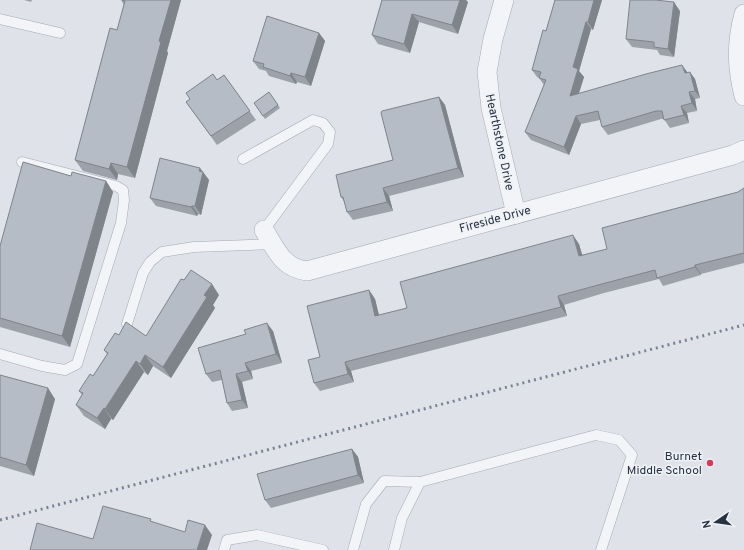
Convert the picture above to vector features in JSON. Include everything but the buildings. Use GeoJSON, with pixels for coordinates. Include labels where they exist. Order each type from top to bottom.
{"type":"FeatureCollection","features":[{"type":"Feature","properties":{"kind":"street","name":"Hearthstone Drive"},"geometry":{"type":"LineString","coordinates":[[504,0],[493,39],[487,72],[491,108],[516,214]]}},
{"type":"Feature","properties":{"kind":"street"},"geometry":{"type":"LineString","coordinates":[[744,14],[737,50],[738,73],[744,96]]}},
{"type":"Feature","properties":{"kind":"street","name":"Fireside Drive"},"geometry":{"type":"LineString","coordinates":[[269,237],[286,264],[295,270],[307,271],[733,155],[744,150]]}},
{"type":"Feature","properties":{"kind":"lane"},"geometry":{"type":"LineString","coordinates":[[0,18],[60,33]]}},
{"type":"Feature","properties":{"kind":"lane"},"geometry":{"type":"LineString","coordinates":[[127,324],[143,273],[150,262],[162,252],[269,237],[328,144],[330,132],[322,123],[312,120],[243,159]]}},
{"type":"Feature","properties":{"kind":"lane"},"geometry":{"type":"LineString","coordinates":[[0,354],[42,366],[65,370],[77,364],[121,223],[124,200],[123,190],[116,186],[22,162]]}},
{"type":"Feature","properties":{"kind":"lane"},"geometry":{"type":"LineString","coordinates":[[353,550],[366,504],[384,481],[420,482],[596,436],[619,440],[632,455],[601,550]]}},
{"type":"Feature","properties":{"kind":"lane"},"geometry":{"type":"LineString","coordinates":[[394,550],[402,518],[420,482]]}},
{"type":"Feature","properties":{"kind":"lane"},"geometry":{"type":"LineString","coordinates":[[224,550],[227,540],[257,535],[323,550]]}},
{"type":"Feature","properties":{"kind":"railway"},"geometry":{"type":"LineString","coordinates":[[0,520],[744,325]]}},
{"type":"Feature","properties":{"kind":"place","name":"Burnet Middle School"},"geometry":{"type":"Point","coordinates":[710,463]}}]}
